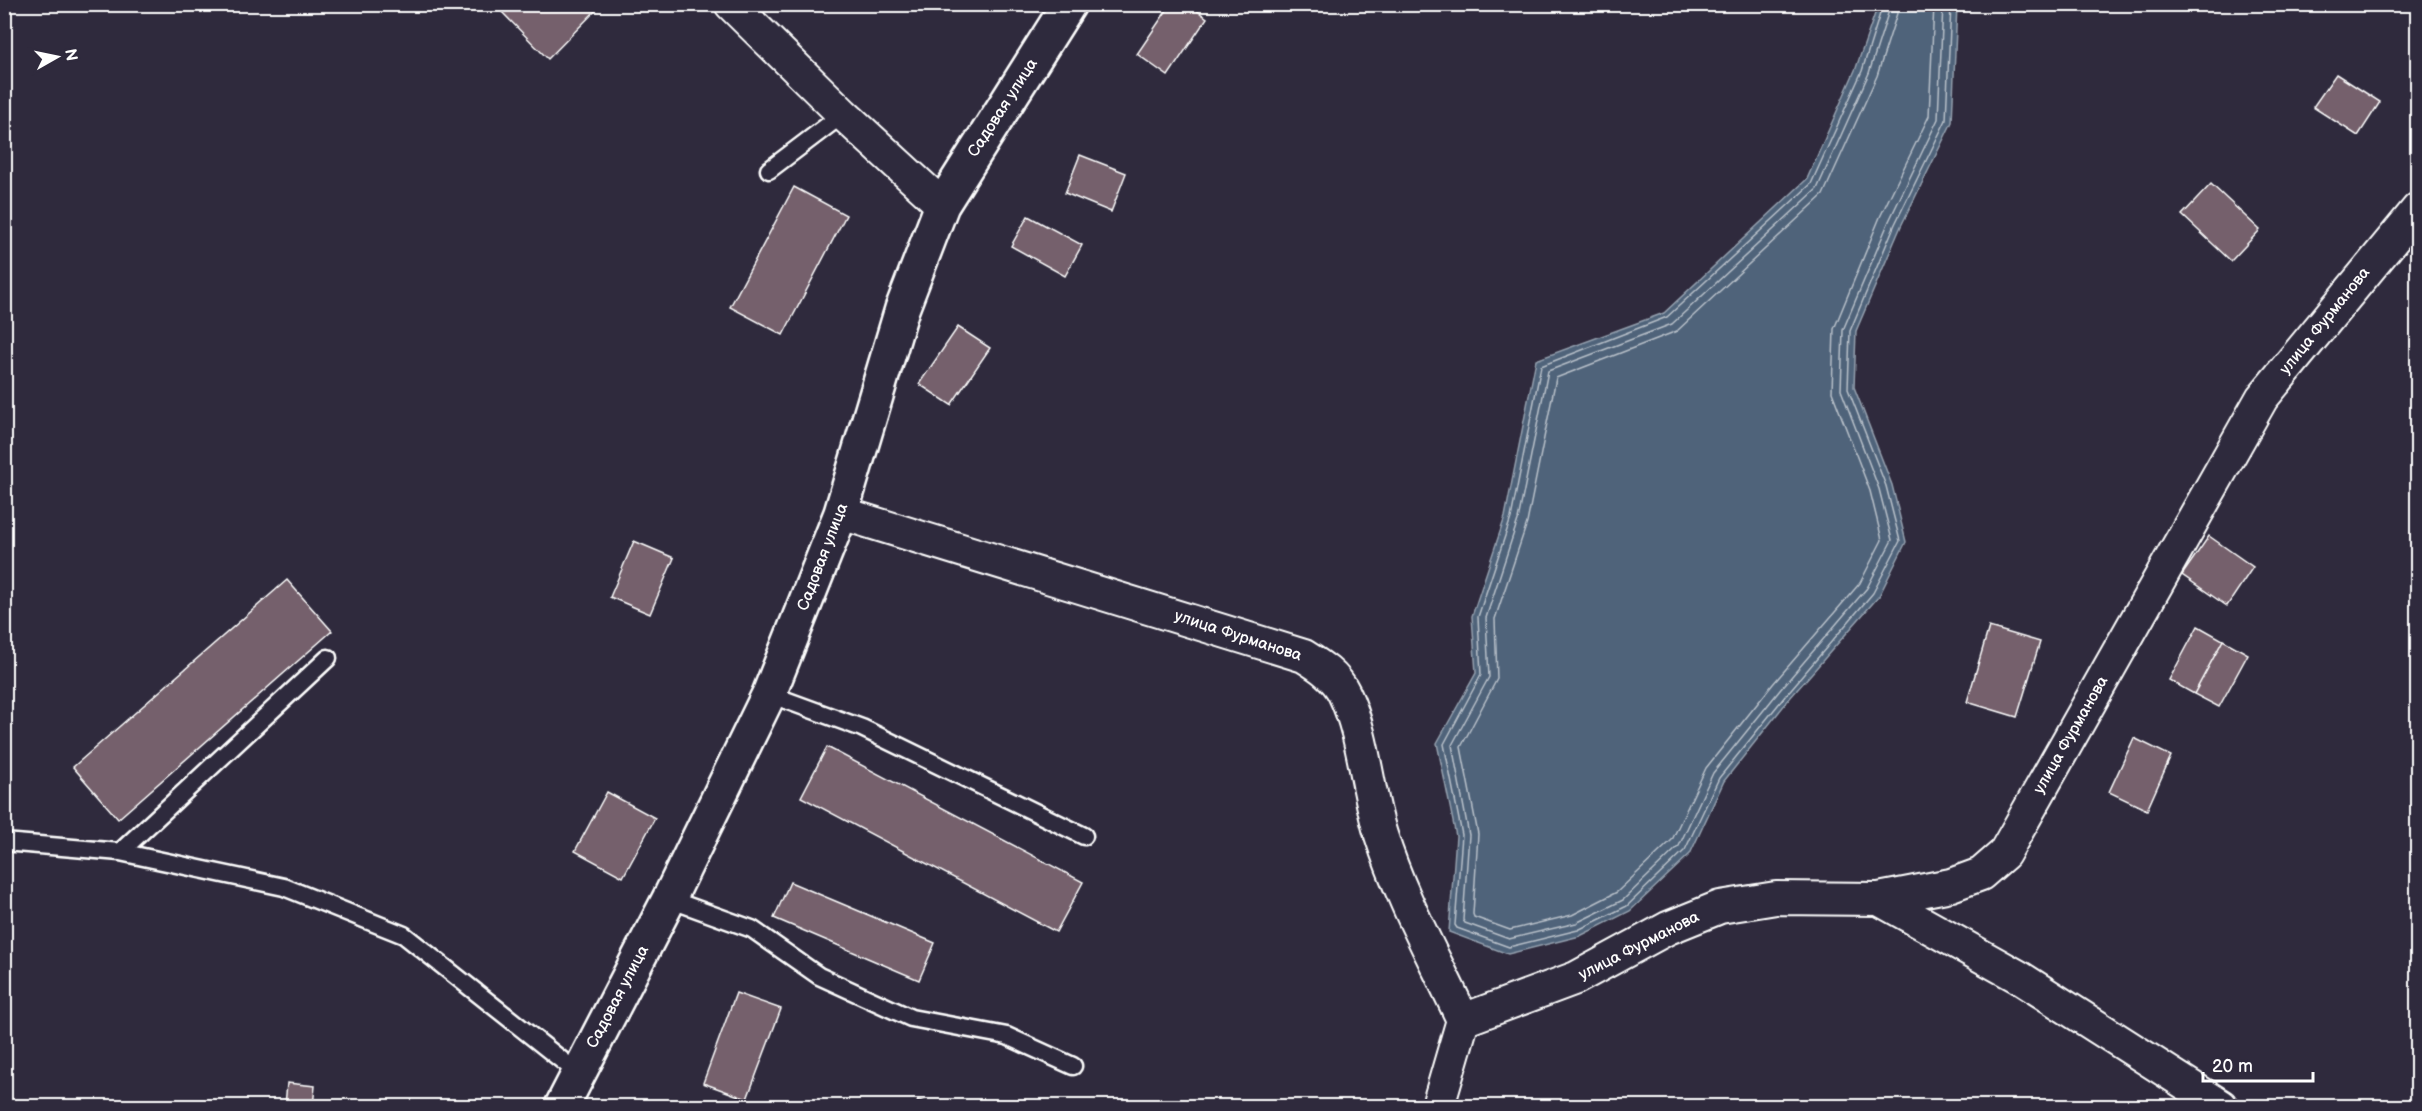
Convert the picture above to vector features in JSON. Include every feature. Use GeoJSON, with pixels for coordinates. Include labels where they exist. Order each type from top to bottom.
{"type":"FeatureCollection","features":[{"type":"Feature","properties":{"kind":"street"},"geometry":{"type":"LineString","coordinates":[[731,4],[843,114],[942,205]]}},
{"type":"Feature","properties":{"kind":"street","name":"Садовая улица"},"geometry":{"type":"LineString","coordinates":[[562,1107],[669,899],[770,694],[841,513],[902,309],[942,205],[1070,4]]}},
{"type":"Feature","properties":{"kind":"street","name":"улица Фурманова"},"geometry":{"type":"LineString","coordinates":[[841,513],[1304,656],[1326,669],[1343,691],[1353,717],[1376,820],[1388,859],[1463,1020],[1576,978],[1668,928],[1719,907],[1776,898],[1879,899],[1951,885],[1981,874],[2004,854],[2262,398],[2418,209]]}},
{"type":"Feature","properties":{"kind":"street"},"geometry":{"type":"LineString","coordinates":[[1879,899],[2019,977],[2221,1107]]}},
{"type":"Feature","properties":{"kind":"street"},"geometry":{"type":"LineString","coordinates":[[1438,1107],[1463,1020]]}},
{"type":"Feature","properties":{"kind":"lane"},"geometry":{"type":"LineString","coordinates":[[769,170],[843,114]]}},
{"type":"Feature","properties":{"kind":"lane"},"geometry":{"type":"LineString","coordinates":[[120,852],[328,658]]}},
{"type":"Feature","properties":{"kind":"lane"},"geometry":{"type":"LineString","coordinates":[[770,694],[862,728],[1084,836]]}},
{"type":"Feature","properties":{"kind":"lane"},"geometry":{"type":"LineString","coordinates":[[4,842],[120,852],[284,887],[404,935],[578,1073]]}},
{"type":"Feature","properties":{"kind":"lane"},"geometry":{"type":"LineString","coordinates":[[669,899],[752,929],[819,976],[911,1018],[1007,1036],[1073,1066]]}},
{"type":"Feature","properties":{"kind":"water"},"geometry":{"type":"Polygon","coordinates":[[[1878,5],[1957,5],[1952,122],[1901,226],[1856,331],[1854,387],[1892,485],[1906,542],[1879,596],[1790,698],[1724,781],[1690,854],[1630,911],[1580,936],[1508,954],[1449,932],[1456,836],[1437,743],[1476,673],[1472,616],[1505,517],[1536,360],[1664,313],[1807,179],[1856,68],[1878,5]]]}},
{"type":"Feature","properties":{"kind":"building"},"geometry":{"type":"Polygon","coordinates":[[[505,4],[602,4],[548,59],[500,10],[505,4]]]}},
{"type":"Feature","properties":{"kind":"building"},"geometry":{"type":"Polygon","coordinates":[[[1171,4],[1188,4],[1207,18],[1168,76],[1137,54],[1171,4]]]}},
{"type":"Feature","properties":{"kind":"building"},"geometry":{"type":"Polygon","coordinates":[[[2336,74],[2380,102],[2358,136],[2313,107],[2336,74]]]}},
{"type":"Feature","properties":{"kind":"building"},"geometry":{"type":"Polygon","coordinates":[[[1080,155],[1126,173],[1111,212],[1065,193],[1080,155]]]}},
{"type":"Feature","properties":{"kind":"building"},"geometry":{"type":"Polygon","coordinates":[[[2211,184],[2260,230],[2231,261],[2182,215],[2211,184]]]}},
{"type":"Feature","properties":{"kind":"building"},"geometry":{"type":"Polygon","coordinates":[[[794,187],[846,215],[783,335],[730,307],[794,187]]]}},
{"type":"Feature","properties":{"kind":"building"},"geometry":{"type":"Polygon","coordinates":[[[1028,216],[1082,245],[1065,276],[1011,246],[1028,216]]]}},
{"type":"Feature","properties":{"kind":"building"},"geometry":{"type":"Polygon","coordinates":[[[958,327],[990,348],[951,405],[919,384],[958,327]]]}},
{"type":"Feature","properties":{"kind":"building"},"geometry":{"type":"Polygon","coordinates":[[[2209,536],[2253,567],[2227,606],[2182,575],[2209,536]]]}},
{"type":"Feature","properties":{"kind":"building"},"geometry":{"type":"Polygon","coordinates":[[[634,541],[674,558],[650,614],[610,597],[634,541]]]}},
{"type":"Feature","properties":{"kind":"building"},"geometry":{"type":"Polygon","coordinates":[[[287,580],[332,631],[118,819],[73,767],[287,580]]]}},
{"type":"Feature","properties":{"kind":"building"},"geometry":{"type":"Polygon","coordinates":[[[2198,626],[2223,640],[2194,694],[2169,680],[2198,626]]]}},
{"type":"Feature","properties":{"kind":"building"},"geometry":{"type":"Polygon","coordinates":[[[1989,627],[2040,642],[2017,717],[1967,702],[1989,627]]]}},
{"type":"Feature","properties":{"kind":"building"},"geometry":{"type":"Polygon","coordinates":[[[2223,640],[2248,654],[2219,707],[2194,694],[2223,640]]]}},
{"type":"Feature","properties":{"kind":"building"},"geometry":{"type":"Polygon","coordinates":[[[2134,738],[2171,756],[2147,810],[2109,792],[2134,738]]]}},
{"type":"Feature","properties":{"kind":"building"},"geometry":{"type":"Polygon","coordinates":[[[827,747],[1083,882],[1056,932],[801,797],[827,747]]]}},
{"type":"Feature","properties":{"kind":"building"},"geometry":{"type":"Polygon","coordinates":[[[607,792],[655,818],[623,877],[575,851],[607,792]]]}},
{"type":"Feature","properties":{"kind":"building"},"geometry":{"type":"Polygon","coordinates":[[[790,882],[935,943],[919,980],[774,918],[790,882]]]}},
{"type":"Feature","properties":{"kind":"building"},"geometry":{"type":"Polygon","coordinates":[[[736,993],[781,1009],[747,1099],[703,1083],[736,993]]]}},
{"type":"Feature","properties":{"kind":"building"},"geometry":{"type":"Polygon","coordinates":[[[287,1083],[315,1086],[313,1106],[285,1106],[287,1083]]]}},
{"type":"Feature","properties":{"kind":"building"},"geometry":{"type":"Polygon","coordinates":[[[918,1100],[936,1106],[916,1106],[918,1100]]]}}]}
